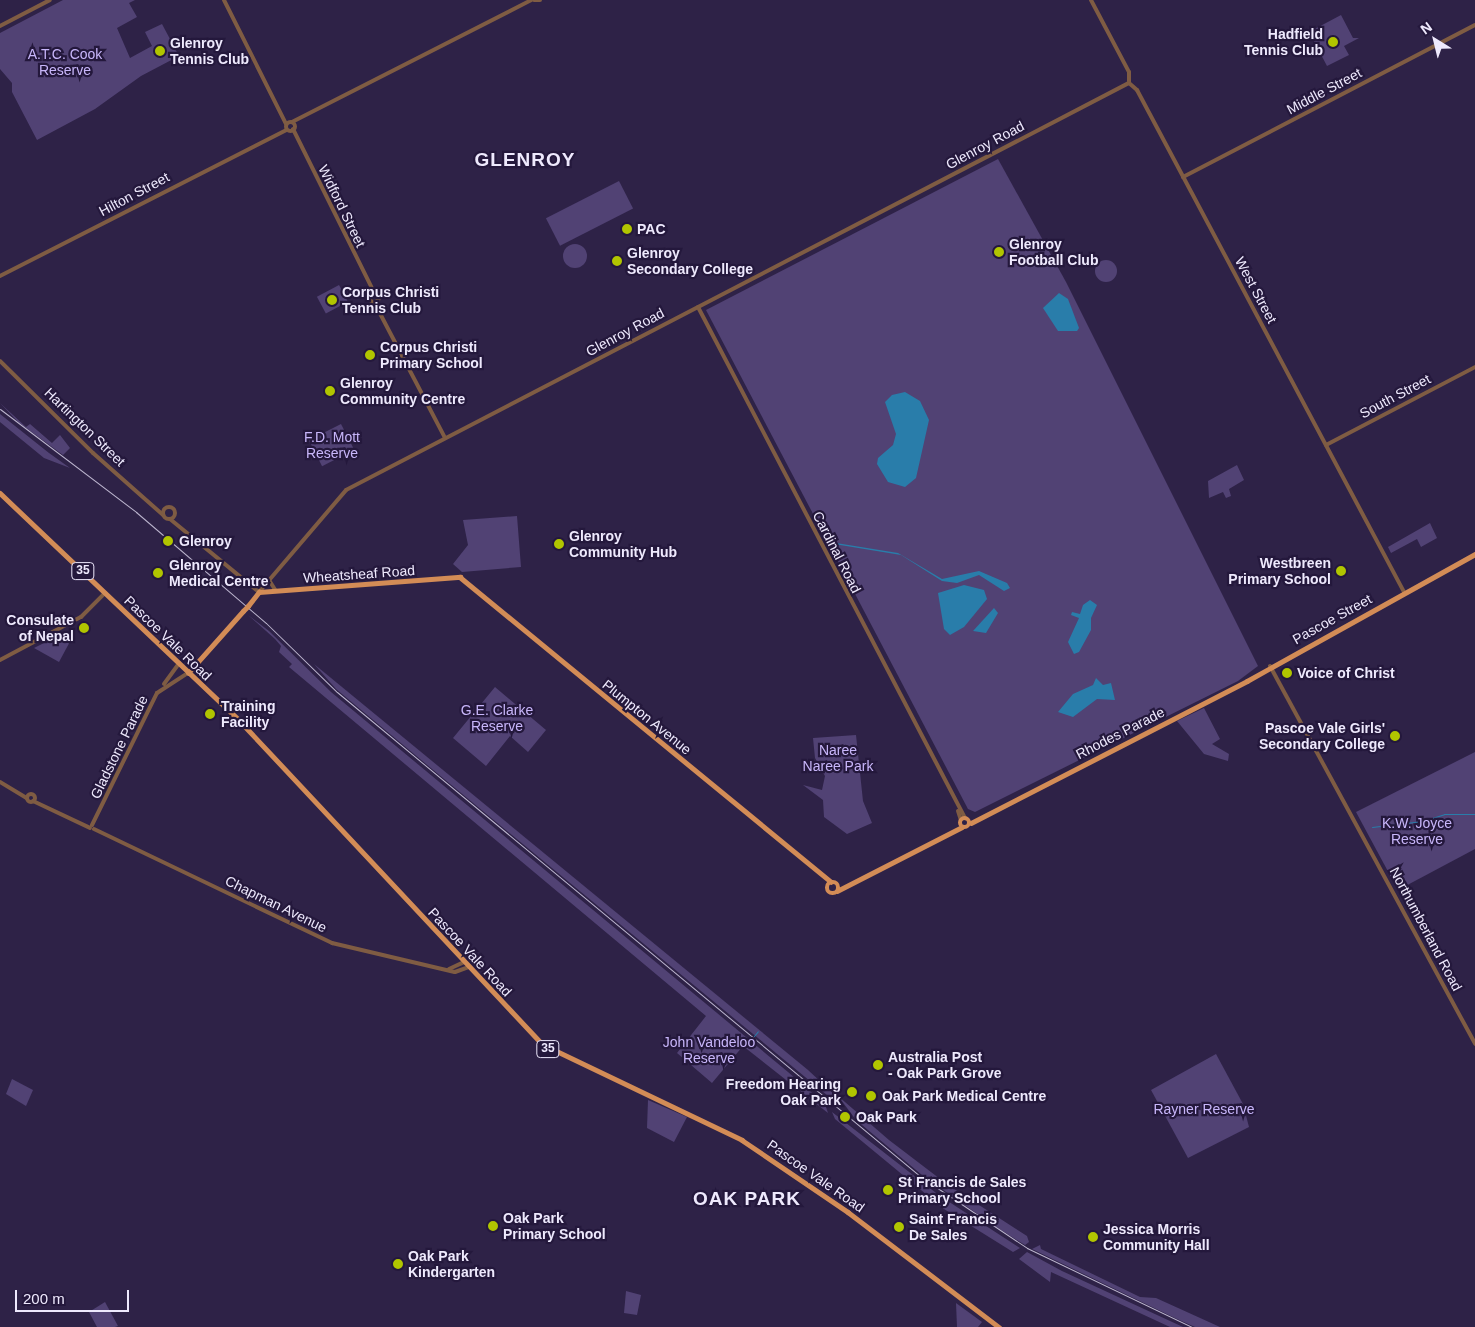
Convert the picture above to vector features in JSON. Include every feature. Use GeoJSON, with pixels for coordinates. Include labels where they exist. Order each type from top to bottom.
{"type":"FeatureCollection","features":[{"type":"Feature","properties":{"kind":"main road","name":"Pascoe Vale Road"},"geometry":{"type":"LineString","coordinates":[[0,493],[240,721],[464,962],[548,1049],[742,1140],[848,1212],[999,1327]]}},
{"type":"Feature","properties":{"kind":"main road","name":"Pascoe Street"},"geometry":{"type":"LineString","coordinates":[[1270,666],[1475,554]]}},
{"type":"Feature","properties":{"kind":"main road","name":"Wheatsheaf Road"},"geometry":{"type":"LineString","coordinates":[[259,592],[460,577]]}},
{"type":"Feature","properties":{"kind":"main road","name":"Plumpton Avenue"},"geometry":{"type":"LineString","coordinates":[[460,577],[819,873],[829,884]]}},
{"type":"Feature","properties":{"kind":"main road","name":"Glenroy Road"},"geometry":{"type":"LineString","coordinates":[[188,673],[259,592]]}},
{"type":"Feature","properties":{"kind":"main road","name":"Rhodes Parade"},"geometry":{"type":"LineString","coordinates":[[837,891],[951,832],[964,821],[979,817],[1270,666]]}},
{"type":"Feature","properties":{"kind":"main road","name":"Rhodes Parade"},"geometry":{"type":"LineString","coordinates":[[838,885],[852,883]]}},
{"type":"Feature","properties":{"kind":"main road"},"geometry":{"type":"LineString","coordinates":[[829,884],[838,885],[837,891],[831,893],[829,884]]}},
{"type":"Feature","properties":{"kind":"street"},"geometry":{"type":"LineString","coordinates":[[0,26],[50,0]]}},
{"type":"Feature","properties":{"kind":"street","name":"Widford Street"},"geometry":{"type":"LineString","coordinates":[[224,0],[290,126],[372,293]]}},
{"type":"Feature","properties":{"kind":"street","name":"Hilton Street"},"geometry":{"type":"LineString","coordinates":[[0,276],[533,0],[540,0]]}},
{"type":"Feature","properties":{"kind":"street","name":"West Street"},"geometry":{"type":"LineString","coordinates":[[1091,0],[1129,72],[1129,83],[1136,87],[1404,592]]}},
{"type":"Feature","properties":{"kind":"street","name":"Middle Street"},"geometry":{"type":"LineString","coordinates":[[1184,177],[1475,25]]}},
{"type":"Feature","properties":{"kind":"street","name":"Glenroy Road"},"geometry":{"type":"LineString","coordinates":[[259,592],[342,492],[1129,83]]}},
{"type":"Feature","properties":{"kind":"street"},"geometry":{"type":"LineString","coordinates":[[372,293],[376,301]]}},
{"type":"Feature","properties":{"kind":"street"},"geometry":{"type":"LineString","coordinates":[[372,293],[446,438]]}},
{"type":"Feature","properties":{"kind":"street","name":"Cardinal Road"},"geometry":{"type":"LineString","coordinates":[[698,307],[964,821]]}},
{"type":"Feature","properties":{"kind":"street","name":"Hartington Street"},"geometry":{"type":"LineString","coordinates":[[0,361],[93,453],[170,519]]}},
{"type":"Feature","properties":{"kind":"street","name":"South Street"},"geometry":{"type":"LineString","coordinates":[[1326,445],[1475,367]]}},
{"type":"Feature","properties":{"kind":"street","name":"Hartington Street"},"geometry":{"type":"LineString","coordinates":[[157,506],[165,508]]}},
{"type":"Feature","properties":{"kind":"street"},"geometry":{"type":"LineString","coordinates":[[163,514],[165,508],[172,509],[177,524]]}},
{"type":"Feature","properties":{"kind":"street"},"geometry":{"type":"LineString","coordinates":[[174,516],[170,519],[259,592]]}},
{"type":"Feature","properties":{"kind":"street"},"geometry":{"type":"LineString","coordinates":[[269,580],[270,587],[276,592]]}},
{"type":"Feature","properties":{"kind":"street"},"geometry":{"type":"LineString","coordinates":[[0,660],[81,618],[105,593]]}},
{"type":"Feature","properties":{"kind":"street"},"geometry":{"type":"LineString","coordinates":[[161,688],[178,663]]}},
{"type":"Feature","properties":{"kind":"street","name":"Northumberland Road"},"geometry":{"type":"LineString","coordinates":[[1270,666],[1475,1044]]}},
{"type":"Feature","properties":{"kind":"street","name":"Gladstone Parade"},"geometry":{"type":"LineString","coordinates":[[93,827],[161,688],[188,673]]}},
{"type":"Feature","properties":{"kind":"street"},"geometry":{"type":"LineString","coordinates":[[0,782],[34,799]]}},
{"type":"Feature","properties":{"kind":"street"},"geometry":{"type":"LineString","coordinates":[[28,796],[34,799]]}},
{"type":"Feature","properties":{"kind":"street","name":"Chapman Avenue"},"geometry":{"type":"LineString","coordinates":[[34,799],[331,943],[459,972],[469,967]]}},
{"type":"Feature","properties":{"kind":"street"},"geometry":{"type":"LineString","coordinates":[[447,969],[464,962]]}},
{"type":"Feature","properties":{"kind":"green space","name":"A.T.C. Cook Reserve"},"geometry":{"type":"Polygon","coordinates":[[[63,0],[135,0],[129,3],[137,17],[117,28],[130,58],[152,46],[145,32],[162,24],[179,56],[141,76],[95,109],[37,140],[12,92],[12,83],[0,69],[0,33],[63,0]]]}},
{"type":"Feature","properties":{"kind":"green space","name":"Hadfield Tennis Club"},"geometry":{"type":"Polygon","coordinates":[[[1341,15],[1353,38],[1359,38],[1344,46],[1349,55],[1327,66],[1309,32],[1341,15]]]}},
{"type":"Feature","properties":{"kind":"green space"},"geometry":{"type":"Polygon","coordinates":[[[998,159],[1066,282],[1258,666],[1238,681],[975,812],[968,809],[706,310],[998,159]]]}},
{"type":"Feature","properties":{"kind":"green space"},"geometry":{"type":"Polygon","coordinates":[[[619,181],[633,209],[560,246],[546,218],[619,181]]]}},
{"type":"Feature","properties":{"kind":"green space"},"geometry":{"type":"Polygon","coordinates":[[[575,244],[583,248],[587,256],[583,264],[575,268],[567,264],[563,256],[567,248],[575,244]]]}},
{"type":"Feature","properties":{"kind":"green space"},"geometry":{"type":"Polygon","coordinates":[[[1106,260],[1114,263],[1117,271],[1114,279],[1106,282],[1098,279],[1095,271],[1098,263],[1106,260]]]}},
{"type":"Feature","properties":{"kind":"green space","name":"Corpus Christi Tennis Club"},"geometry":{"type":"Polygon","coordinates":[[[339,285],[348,302],[326,314],[317,297],[339,285]]]}},
{"type":"Feature","properties":{"kind":"green space"},"geometry":{"type":"Polygon","coordinates":[[[0,403],[26,427],[30,424],[52,443],[60,435],[70,448],[63,455],[18,422],[0,403]]]}},
{"type":"Feature","properties":{"kind":"green space"},"geometry":{"type":"Polygon","coordinates":[[[0,414],[70,468],[44,458],[0,422],[0,414]]]}},
{"type":"Feature","properties":{"kind":"green space","name":"F.D. Mott Reserve"},"geometry":{"type":"Polygon","coordinates":[[[341,424],[354,450],[322,466],[309,440],[341,424]]]}},
{"type":"Feature","properties":{"kind":"green space"},"geometry":{"type":"Polygon","coordinates":[[[1237,465],[1244,480],[1229,489],[1231,496],[1226,498],[1223,492],[1209,498],[1208,481],[1237,465]]]}},
{"type":"Feature","properties":{"kind":"green space"},"geometry":{"type":"Polygon","coordinates":[[[517,516],[521,567],[462,572],[453,564],[468,545],[463,520],[517,516]]]}},
{"type":"Feature","properties":{"kind":"green space"},"geometry":{"type":"Polygon","coordinates":[[[1430,523],[1437,538],[1421,547],[1417,539],[1391,553],[1388,547],[1430,523]]]}},
{"type":"Feature","properties":{"kind":"green space","name":"John Vandeloo Reserve"},"geometry":{"type":"Polygon","coordinates":[[[248,615],[269,631],[331,692],[788,1072],[825,1104],[828,1113],[743,1046],[712,1083],[677,1053],[706,1016],[289,667],[292,664],[279,652],[281,646],[248,615]]]}},
{"type":"Feature","properties":{"kind":"green space"},"geometry":{"type":"Polygon","coordinates":[[[68,631],[73,636],[59,662],[34,648],[68,631]]]}},
{"type":"Feature","properties":{"kind":"green space"},"geometry":{"type":"Polygon","coordinates":[[[314,664],[808,1070],[836,1096],[833,1100],[336,689],[314,664]]]}},
{"type":"Feature","properties":{"kind":"green space","name":"G.E. Clarke Reserve"},"geometry":{"type":"Polygon","coordinates":[[[495,687],[546,730],[528,752],[510,736],[486,766],[453,738],[495,687]]]}},
{"type":"Feature","properties":{"kind":"green space"},"geometry":{"type":"Polygon","coordinates":[[[1204,708],[1220,739],[1212,744],[1229,754],[1228,761],[1204,754],[1177,721],[1204,708]]]}},
{"type":"Feature","properties":{"kind":"green space","name":"Naree Naree Park"},"geometry":{"type":"Polygon","coordinates":[[[856,735],[863,801],[872,823],[847,834],[824,817],[823,800],[803,785],[822,790],[825,776],[815,758],[813,738],[856,735]]]}},
{"type":"Feature","properties":{"kind":"green space","name":"K.W. Joyce Reserve"},"geometry":{"type":"Polygon","coordinates":[[[1475,752],[1475,849],[1398,890],[1356,812],[1475,752]]]}},
{"type":"Feature","properties":{"kind":"green space","name":"Rayner Reserve"},"geometry":{"type":"Polygon","coordinates":[[[1216,1054],[1243,1104],[1249,1127],[1188,1158],[1151,1090],[1216,1054]]]}},
{"type":"Feature","properties":{"kind":"green space"},"geometry":{"type":"Polygon","coordinates":[[[12,1079],[33,1090],[26,1106],[6,1094],[12,1079]]]}},
{"type":"Feature","properties":{"kind":"green space"},"geometry":{"type":"Polygon","coordinates":[[[838,1096],[889,1140],[948,1185],[1027,1236],[1029,1242],[1025,1245],[993,1225],[922,1175],[856,1120],[838,1096]]]}},
{"type":"Feature","properties":{"kind":"green space"},"geometry":{"type":"Polygon","coordinates":[[[648,1100],[687,1117],[674,1142],[647,1128],[648,1100]]]}},
{"type":"Feature","properties":{"kind":"green space"},"geometry":{"type":"Polygon","coordinates":[[[832,1112],[940,1196],[1020,1248],[1013,1252],[944,1209],[835,1119],[832,1112]]]}},
{"type":"Feature","properties":{"kind":"green space"},"geometry":{"type":"Polygon","coordinates":[[[1040,1245],[1041,1249],[1140,1297],[1156,1298],[1220,1327],[1195,1327],[1177,1319],[1032,1249],[1040,1245]]]}},
{"type":"Feature","properties":{"kind":"green space"},"geometry":{"type":"Polygon","coordinates":[[[1027,1252],[1062,1271],[1183,1327],[1170,1327],[1051,1272],[1050,1282],[1019,1259],[1027,1252]]]}},
{"type":"Feature","properties":{"kind":"green space"},"geometry":{"type":"Polygon","coordinates":[[[626,1291],[641,1295],[637,1315],[624,1313],[626,1291]]]}},
{"type":"Feature","properties":{"kind":"green space"},"geometry":{"type":"Polygon","coordinates":[[[105,1302],[118,1326],[97,1327],[89,1312],[105,1302]]]}},
{"type":"Feature","properties":{"kind":"green space"},"geometry":{"type":"Polygon","coordinates":[[[956,1303],[982,1322],[978,1327],[957,1327],[956,1303]]]}},
{"type":"Feature","properties":{"kind":"water"},"geometry":{"type":"Polygon","coordinates":[[[1059,293],[1068,299],[1079,328],[1077,331],[1058,331],[1043,308],[1059,293]]]}},
{"type":"Feature","properties":{"kind":"water"},"geometry":{"type":"Polygon","coordinates":[[[905,392],[920,401],[929,420],[916,478],[905,487],[888,482],[877,464],[878,458],[893,445],[896,434],[885,402],[892,395],[905,392]]]}},
{"type":"Feature","properties":{"kind":"water"},"geometry":{"type":"Polygon","coordinates":[[[825,531],[836,543],[898,553],[942,579],[979,571],[1007,583],[1010,588],[1004,591],[979,575],[957,583],[942,581],[901,555],[834,544],[825,531]]]}},
{"type":"Feature","properties":{"kind":"water"},"geometry":{"type":"Polygon","coordinates":[[[964,585],[984,590],[987,599],[964,627],[950,635],[944,629],[938,593],[964,585]]]}},
{"type":"Feature","properties":{"kind":"water"},"geometry":{"type":"Polygon","coordinates":[[[1090,600],[1097,605],[1091,618],[1091,630],[1079,652],[1074,654],[1068,642],[1079,618],[1071,615],[1072,612],[1080,614],[1083,605],[1090,600]]]}},
{"type":"Feature","properties":{"kind":"water"},"geometry":{"type":"Polygon","coordinates":[[[994,608],[998,613],[986,633],[973,631],[994,608]]]}},
{"type":"Feature","properties":{"kind":"water"},"geometry":{"type":"Polygon","coordinates":[[[1096,678],[1103,685],[1111,683],[1115,700],[1097,699],[1073,717],[1058,712],[1073,694],[1093,685],[1096,678]]]}},
{"type":"Feature","properties":{"kind":"waterway"},"geometry":{"type":"LineString","coordinates":[[1372,827],[1423,821],[1444,814],[1475,814]]}},
{"type":"Feature","properties":{"kind":"waterway"},"geometry":{"type":"LineString","coordinates":[[754,1036],[758,1031]]}},
{"type":"Feature","properties":{"kind":"waterway"},"geometry":{"type":"LineString","coordinates":[[745,1047],[750,1041]]}},
{"type":"Feature","properties":{"kind":"railway"},"geometry":{"type":"LineString","coordinates":[[0,409],[136,512],[266,623],[337,692],[921,1177],[1027,1248],[1192,1327]]}},
{"type":"Feature","properties":{"kind":"place","name":"Hadfield Tennis Club"},"geometry":{"type":"Point","coordinates":[1333,42]}},
{"type":"Feature","properties":{"kind":"place","name":"Glenroy Tennis Club"},"geometry":{"type":"Point","coordinates":[160,51]}},
{"type":"Feature","properties":{"kind":"place","name":"PAC"},"geometry":{"type":"Point","coordinates":[627,229]}},
{"type":"Feature","properties":{"kind":"place","name":"Glenroy Football Club"},"geometry":{"type":"Point","coordinates":[999,252]}},
{"type":"Feature","properties":{"kind":"place","name":"Glenroy Secondary College"},"geometry":{"type":"Point","coordinates":[617,261]}},
{"type":"Feature","properties":{"kind":"place","name":"Corpus Christi Tennis Club"},"geometry":{"type":"Point","coordinates":[332,300]}},
{"type":"Feature","properties":{"kind":"place","name":"Corpus Christi Primary School"},"geometry":{"type":"Point","coordinates":[370,355]}},
{"type":"Feature","properties":{"kind":"place","name":"Glenroy Community Centre"},"geometry":{"type":"Point","coordinates":[330,391]}},
{"type":"Feature","properties":{"kind":"place","name":"Glenroy"},"geometry":{"type":"Point","coordinates":[168,541]}},
{"type":"Feature","properties":{"kind":"place","name":"Glenroy Community Hub"},"geometry":{"type":"Point","coordinates":[559,544]}},
{"type":"Feature","properties":{"kind":"place","name":"Westbreen Primary School"},"geometry":{"type":"Point","coordinates":[1341,571]}},
{"type":"Feature","properties":{"kind":"place","name":"Glenroy Medical Centre"},"geometry":{"type":"Point","coordinates":[158,573]}},
{"type":"Feature","properties":{"kind":"place","name":"Consulate of Nepal"},"geometry":{"type":"Point","coordinates":[84,628]}},
{"type":"Feature","properties":{"kind":"place","name":"Voice of Christ"},"geometry":{"type":"Point","coordinates":[1287,673]}},
{"type":"Feature","properties":{"kind":"place","name":"Training Facility"},"geometry":{"type":"Point","coordinates":[210,714]}},
{"type":"Feature","properties":{"kind":"place","name":"Pascoe Vale Girls' Secondary College"},"geometry":{"type":"Point","coordinates":[1395,736]}},
{"type":"Feature","properties":{"kind":"place","name":"Australia Post - Oak Park Grove"},"geometry":{"type":"Point","coordinates":[878,1065]}},
{"type":"Feature","properties":{"kind":"place","name":"Freedom Hearing Oak Park"},"geometry":{"type":"Point","coordinates":[852,1092]}},
{"type":"Feature","properties":{"kind":"place","name":"Oak Park Medical Centre"},"geometry":{"type":"Point","coordinates":[871,1096]}},
{"type":"Feature","properties":{"kind":"place","name":"Oak Park"},"geometry":{"type":"Point","coordinates":[845,1117]}},
{"type":"Feature","properties":{"kind":"place","name":"St Francis de Sales Primary School"},"geometry":{"type":"Point","coordinates":[888,1190]}},
{"type":"Feature","properties":{"kind":"place","name":"Oak Park Primary School"},"geometry":{"type":"Point","coordinates":[493,1226]}},
{"type":"Feature","properties":{"kind":"place","name":"Saint Francis De Sales"},"geometry":{"type":"Point","coordinates":[899,1227]}},
{"type":"Feature","properties":{"kind":"place","name":"Jessica Morris Community Hall"},"geometry":{"type":"Point","coordinates":[1093,1237]}},
{"type":"Feature","properties":{"kind":"place","name":"Oak Park Kindergarten"},"geometry":{"type":"Point","coordinates":[398,1264]}},
{"type":"Feature","properties":{"kind":"district","name":"GLENROY"},"geometry":{"type":"Point","coordinates":[525,160]}},
{"type":"Feature","properties":{"kind":"district","name":"OAK PARK"},"geometry":{"type":"Point","coordinates":[747,1199]}}]}
